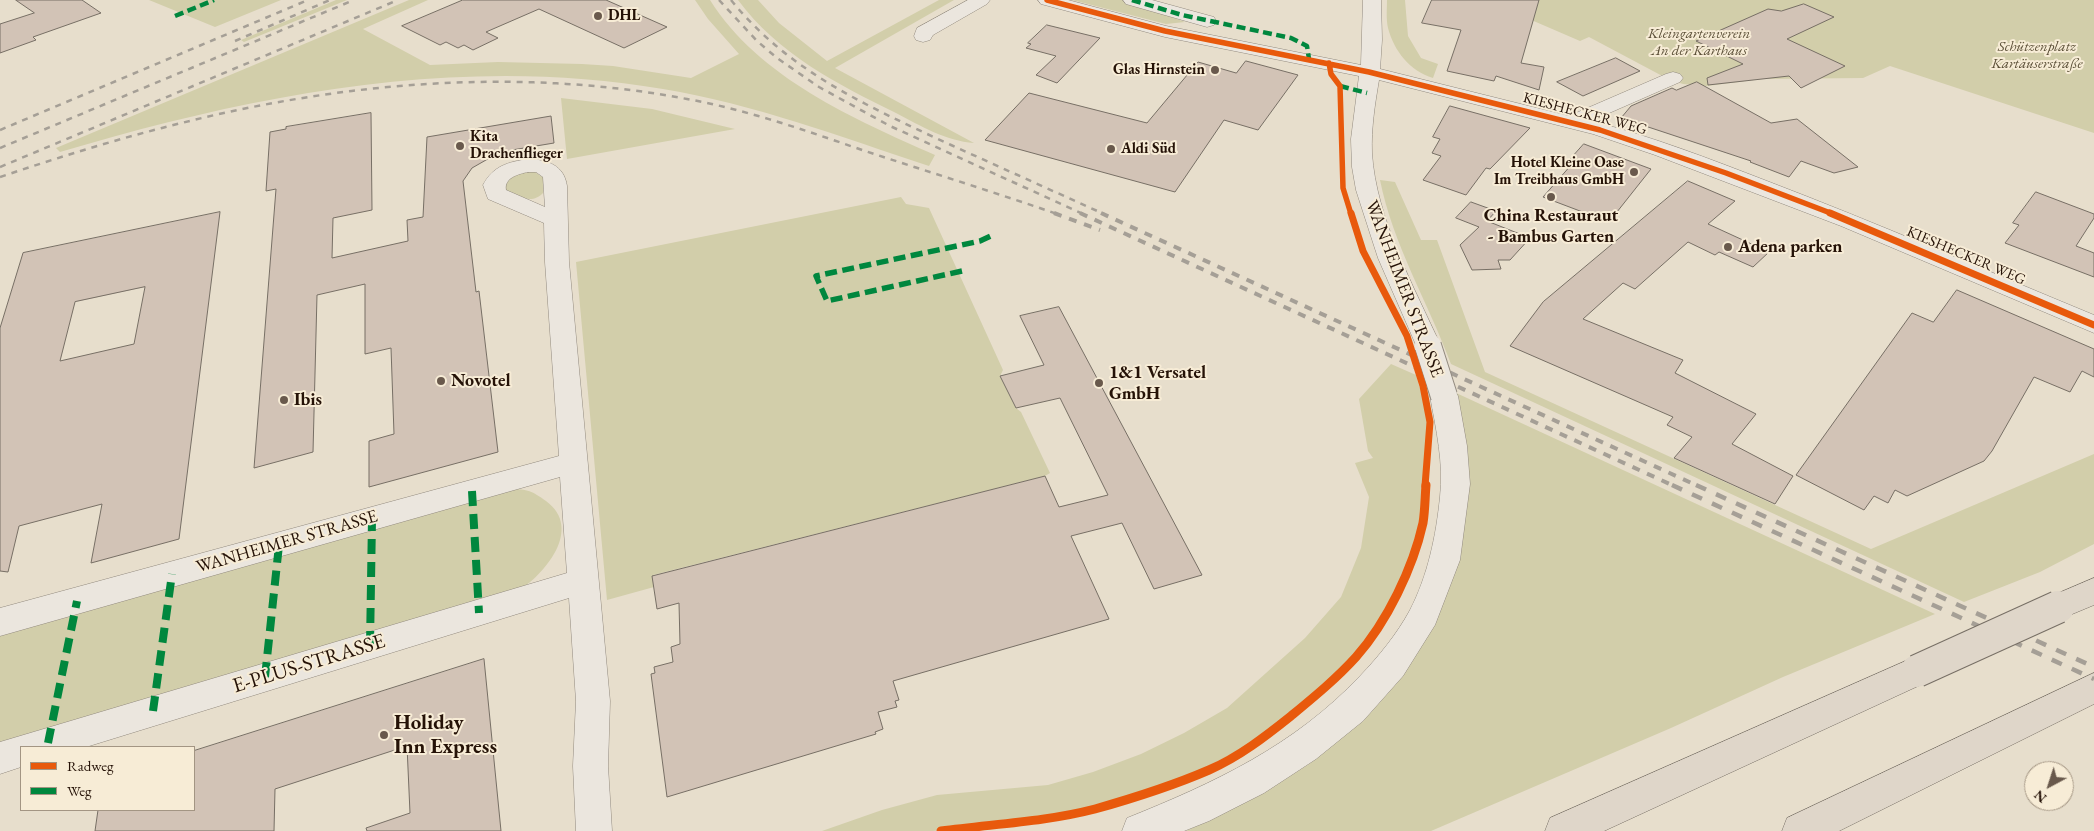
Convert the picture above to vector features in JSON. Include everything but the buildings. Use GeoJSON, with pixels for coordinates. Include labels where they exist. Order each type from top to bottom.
{"type":"FeatureCollection","features":[{"type":"Feature","properties":{"kind":"highway"},"geometry":{"type":"LineString","coordinates":[[1563,831],[2094,591]]}},
{"type":"Feature","properties":{"kind":"highway"},"geometry":{"type":"LineString","coordinates":[[1800,831],[2094,688]]}},
{"type":"Feature","properties":{"kind":"street"},"geometry":{"type":"LineString","coordinates":[[924,36],[924,32],[981,0]]}},
{"type":"Feature","properties":{"kind":"street","name":"KIESHECKER WEG"},"geometry":{"type":"LineString","coordinates":[[1047,0],[1164,31],[1369,72],[1636,141],[1749,182],[2094,325]]}},
{"type":"Feature","properties":{"kind":"street"},"geometry":{"type":"LineString","coordinates":[[1132,0],[1182,15],[1291,38],[1307,46],[1309,59]]}},
{"type":"Feature","properties":{"kind":"street","name":"WANHEIMER STRASSE"},"geometry":{"type":"LineString","coordinates":[[1140,831],[1230,794],[1298,754],[1330,730],[1356,706],[1386,673],[1422,618],[1437,584],[1452,524],[1455,496],[1452,438],[1444,396],[1428,346],[1385,248],[1371,208],[1362,166],[1362,142],[1372,53],[1372,0]]}},
{"type":"Feature","properties":{"kind":"street"},"geometry":{"type":"LineString","coordinates":[[1570,123],[1673,78]]}},
{"type":"Feature","properties":{"kind":"street"},"geometry":{"type":"LineString","coordinates":[[556,220],[557,262],[593,701],[589,760],[590,796],[594,831]]}},
{"type":"Feature","properties":{"kind":"street","name":"WANHEIMER STRASSE"},"geometry":{"type":"LineString","coordinates":[[0,622],[574,462]]}},
{"type":"Feature","properties":{"kind":"street","name":"E-PLUS-STRASSE"},"geometry":{"type":"LineString","coordinates":[[38,746],[583,581]]}},
{"type":"Feature","properties":{"kind":"street"},"geometry":{"type":"LineString","coordinates":[[0,758],[20,752]]}},
{"type":"Feature","properties":{"kind":"green space"},"geometry":{"type":"Polygon","coordinates":[[[149,0],[281,0],[215,27],[149,0]]]}},
{"type":"Feature","properties":{"kind":"green space"},"geometry":{"type":"Polygon","coordinates":[[[336,0],[347,0],[244,42],[241,40],[336,0]]]}},
{"type":"Feature","properties":{"kind":"green space"},"geometry":{"type":"Polygon","coordinates":[[[409,0],[428,0],[363,29],[430,65],[498,62],[582,64],[613,66],[691,78],[739,54],[708,19],[695,0],[710,0],[730,28],[754,52],[781,74],[841,111],[935,155],[929,166],[764,112],[697,95],[587,79],[511,76],[435,78],[358,86],[283,97],[133,131],[60,152],[56,148],[409,0]]]}},
{"type":"Feature","properties":{"kind":"green space"},"geometry":{"type":"Polygon","coordinates":[[[738,0],[758,0],[779,23],[827,61],[939,0],[954,0],[835,68],[974,143],[964,142],[934,132],[831,79],[790,52],[771,36],[738,0]]]}},
{"type":"Feature","properties":{"kind":"green space"},"geometry":{"type":"Polygon","coordinates":[[[1072,0],[1125,0],[1185,22],[1166,24],[1072,0]]]}},
{"type":"Feature","properties":{"kind":"green space"},"geometry":{"type":"Polygon","coordinates":[[[1387,0],[1405,0],[1408,36],[1421,58],[1438,64],[1433,78],[1410,65],[1394,45],[1387,25],[1387,0]]]}},
{"type":"Feature","properties":{"kind":"green space"},"geometry":{"type":"Polygon","coordinates":[[[1485,0],[2094,0],[2094,133],[1890,66],[1863,78],[1762,79],[1707,86],[1683,84],[1668,79],[1589,37],[1580,41],[1485,0]]]}},
{"type":"Feature","properties":{"kind":"green space"},"geometry":{"type":"Polygon","coordinates":[[[561,98],[652,109],[735,129],[567,159],[561,98]]]}},
{"type":"Feature","properties":{"kind":"green space"},"geometry":{"type":"Polygon","coordinates":[[[535,172],[544,178],[543,193],[539,197],[530,199],[505,191],[505,181],[510,176],[535,172]]]}},
{"type":"Feature","properties":{"kind":"green space"},"geometry":{"type":"Polygon","coordinates":[[[1380,180],[1395,182],[1421,240],[1437,240],[1485,372],[1871,549],[2094,454],[2094,544],[2040,572],[1964,602],[1451,364],[1393,227],[1380,180]]]}},
{"type":"Feature","properties":{"kind":"green space"},"geometry":{"type":"Polygon","coordinates":[[[901,197],[906,204],[929,208],[1003,370],[1000,376],[1016,408],[1021,412],[1050,473],[1045,476],[653,575],[654,587],[607,600],[576,262],[901,197]]]}},
{"type":"Feature","properties":{"kind":"green space"},"geometry":{"type":"Polygon","coordinates":[[[1391,364],[1416,375],[1427,416],[1426,471],[1422,506],[1415,540],[1397,590],[1369,637],[1334,677],[1295,713],[1252,743],[1205,768],[1155,788],[1104,804],[1041,817],[933,831],[822,831],[882,810],[937,795],[1048,785],[1093,772],[1141,754],[1184,733],[1227,708],[1305,638],[1341,597],[1361,548],[1369,497],[1355,463],[1373,458],[1368,451],[1359,399],[1391,364]]]}},
{"type":"Feature","properties":{"kind":"green space"},"geometry":{"type":"Polygon","coordinates":[[[1454,392],[1935,614],[1783,677],[1671,728],[1431,831],[1186,831],[1268,790],[1309,764],[1349,731],[1432,622],[1454,392]]]}},
{"type":"Feature","properties":{"kind":"green space"},"geometry":{"type":"Polygon","coordinates":[[[510,489],[526,490],[546,501],[557,512],[561,525],[561,538],[556,551],[538,575],[517,592],[0,749],[0,630],[510,489]]]}},
{"type":"Feature","properties":{"kind":"railway"},"geometry":{"type":"LineString","coordinates":[[0,130],[308,0]]}},
{"type":"Feature","properties":{"kind":"railway"},"geometry":{"type":"LineString","coordinates":[[235,41],[330,0]]}},
{"type":"Feature","properties":{"kind":"railway"},"geometry":{"type":"LineString","coordinates":[[0,148],[354,0]]}},
{"type":"Feature","properties":{"kind":"railway"},"geometry":{"type":"LineString","coordinates":[[0,167],[398,0]]}},
{"type":"Feature","properties":{"kind":"railway"},"geometry":{"type":"LineString","coordinates":[[719,0],[757,41],[777,58],[819,87],[890,126],[1083,214]]}},
{"type":"Feature","properties":{"kind":"railway"},"geometry":{"type":"LineString","coordinates":[[731,0],[778,48],[804,68],[832,85],[920,131],[1104,214]]}},
{"type":"Feature","properties":{"kind":"railway"},"geometry":{"type":"LineString","coordinates":[[0,177],[141,133],[226,112],[291,100],[357,90],[423,84],[555,83],[621,89],[687,99],[732,109],[799,129],[1054,213]]}},
{"type":"Feature","properties":{"kind":"railway"},"geometry":{"type":"LineString","coordinates":[[1054,213],[1100,230]]}},
{"type":"Feature","properties":{"kind":"railway"},"geometry":{"type":"LineString","coordinates":[[1080,213],[1674,486]]}},
{"type":"Feature","properties":{"kind":"railway"},"geometry":{"type":"LineString","coordinates":[[1101,213],[1698,486]]}},
{"type":"Feature","properties":{"kind":"railway"},"geometry":{"type":"LineString","coordinates":[[1672,485],[2094,679]]}},
{"type":"Feature","properties":{"kind":"railway"},"geometry":{"type":"LineString","coordinates":[[1696,485],[2094,667]]}},
{"type":"Feature","properties":{"kind":"marked path"},"geometry":{"type":"LineString","coordinates":[[175,16],[214,0]]}},
{"type":"Feature","properties":{"kind":"marked path"},"geometry":{"type":"LineString","coordinates":[[1132,0],[1182,15],[1291,38],[1307,46],[1309,59]]}},
{"type":"Feature","properties":{"kind":"marked path"},"geometry":{"type":"LineString","coordinates":[[1340,86],[1367,93]]}},
{"type":"Feature","properties":{"kind":"marked path"},"geometry":{"type":"LineString","coordinates":[[962,271],[827,301],[816,276],[980,241],[993,235]]}},
{"type":"Feature","properties":{"kind":"marked path"},"geometry":{"type":"LineString","coordinates":[[472,491],[479,613]]}},
{"type":"Feature","properties":{"kind":"marked path"},"geometry":{"type":"LineString","coordinates":[[370,646],[372,519]]}},
{"type":"Feature","properties":{"kind":"marked path"},"geometry":{"type":"LineString","coordinates":[[265,677],[279,545]]}},
{"type":"Feature","properties":{"kind":"marked path"},"geometry":{"type":"LineString","coordinates":[[153,711],[172,574]]}},
{"type":"Feature","properties":{"kind":"marked path"},"geometry":{"type":"LineString","coordinates":[[48,743],[77,601]]}},
{"type":"Feature","properties":{"kind":"cycle path"},"geometry":{"type":"LineString","coordinates":[[1047,0],[1165,31],[1369,72],[1600,130],[1663,150],[1788,196],[2094,325]]}},
{"type":"Feature","properties":{"kind":"cycle path"},"geometry":{"type":"LineString","coordinates":[[941,831],[1050,817],[1093,809],[1151,792],[1211,769],[1261,740],[1325,689],[1357,656],[1386,614],[1404,580],[1415,553],[1423,521],[1430,422],[1423,386],[1407,336],[1363,251],[1343,188],[1340,86],[1331,74],[1329,63]]}},
{"type":"Feature","properties":{"kind":"place","name":"DHL"},"geometry":{"type":"Point","coordinates":[598,16]}},
{"type":"Feature","properties":{"kind":"place","name":"Glas Hirnstein"},"geometry":{"type":"Point","coordinates":[1215,70]}},
{"type":"Feature","properties":{"kind":"place","name":"Kita Drachenflieger"},"geometry":{"type":"Point","coordinates":[460,146]}},
{"type":"Feature","properties":{"kind":"place","name":"Aldi Süd"},"geometry":{"type":"Point","coordinates":[1111,149]}},
{"type":"Feature","properties":{"kind":"place","name":"Hotel Kleine Oase Im Treibhaus GmbH"},"geometry":{"type":"Point","coordinates":[1634,172]}},
{"type":"Feature","properties":{"kind":"place","name":"China Restauraut - Bambus Garten"},"geometry":{"type":"Point","coordinates":[1551,197]}},
{"type":"Feature","properties":{"kind":"place","name":"Adena parken"},"geometry":{"type":"Point","coordinates":[1728,247]}},
{"type":"Feature","properties":{"kind":"place","name":"Novotel"},"geometry":{"type":"Point","coordinates":[441,381]}},
{"type":"Feature","properties":{"kind":"place","name":"1&1 Versatel GmbH"},"geometry":{"type":"Point","coordinates":[1099,383]}},
{"type":"Feature","properties":{"kind":"place","name":"Ibis"},"geometry":{"type":"Point","coordinates":[284,400]}},
{"type":"Feature","properties":{"kind":"place","name":"Holiday Inn Express"},"geometry":{"type":"Point","coordinates":[384,735]}},
{"type":"Feature","properties":{"kind":"park label","name":"Kleingartenverein An der Karthaus"},"geometry":{"type":"Point","coordinates":[1699,42]}},
{"type":"Feature","properties":{"kind":"park label","name":"Schützenplatz Kartäuserstraße"},"geometry":{"type":"Point","coordinates":[2037,56]}}]}
